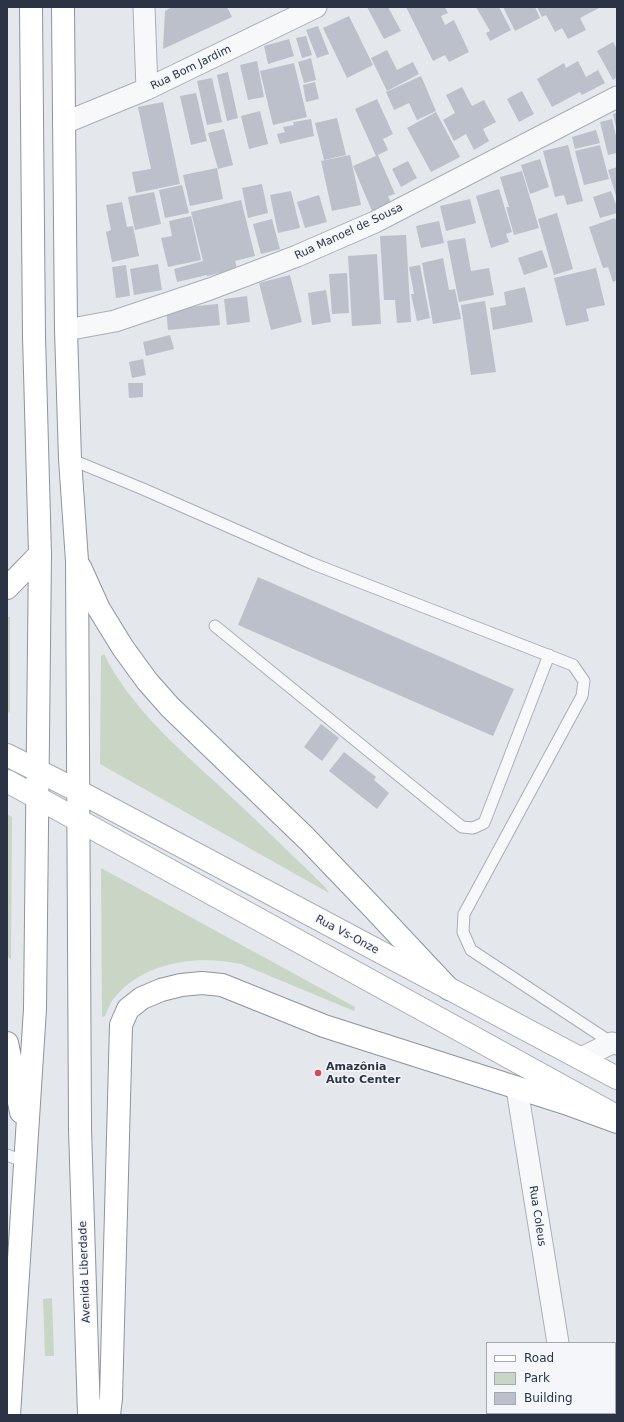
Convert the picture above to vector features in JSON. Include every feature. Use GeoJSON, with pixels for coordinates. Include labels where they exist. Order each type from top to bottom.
{"type":"FeatureCollection","features":[{"type":"Feature","properties":{"kind":"main road"},"geometry":{"type":"LineString","coordinates":[[9,1415],[20,1153],[35,1009],[40,554],[35,343],[31,7]]}},
{"type":"Feature","properties":{"kind":"main road","name":"Avenida Liberdade"},"geometry":{"type":"LineString","coordinates":[[63,7],[66,330],[70,459],[77,561],[80,1129],[89,1415]]}},
{"type":"Feature","properties":{"kind":"main road"},"geometry":{"type":"LineString","coordinates":[[7,588],[40,554]]}},
{"type":"Feature","properties":{"kind":"main road"},"geometry":{"type":"LineString","coordinates":[[77,561],[99,609],[122,648],[147,682],[170,707],[306,838],[449,989]]}},
{"type":"Feature","properties":{"kind":"main road","name":"Rua Vs-Onze"},"geometry":{"type":"LineString","coordinates":[[7,755],[78,791],[617,1078]]}},
{"type":"Feature","properties":{"kind":"main road"},"geometry":{"type":"LineString","coordinates":[[7,782],[617,1116]]}},
{"type":"Feature","properties":{"kind":"main road"},"geometry":{"type":"LineString","coordinates":[[108,1415],[111,1390],[122,1025],[128,1009],[142,998],[161,990],[181,985],[202,983],[222,985],[324,1026],[617,1122]]}},
{"type":"Feature","properties":{"kind":"main road"},"geometry":{"type":"LineString","coordinates":[[7,1043],[20,1153]]}},
{"type":"Feature","properties":{"kind":"street"},"geometry":{"type":"LineString","coordinates":[[144,7],[147,89]]}},
{"type":"Feature","properties":{"kind":"street","name":"Rua Bom Jardim"},"geometry":{"type":"LineString","coordinates":[[64,123],[147,89],[316,7]]}},
{"type":"Feature","properties":{"kind":"street","name":"Rua Manoel de Sousa"},"geometry":{"type":"LineString","coordinates":[[66,330],[115,321],[210,290],[297,256],[375,222],[617,97]]}},
{"type":"Feature","properties":{"kind":"street"},"geometry":{"type":"LineString","coordinates":[[581,1058],[614,1044]]}},
{"type":"Feature","properties":{"kind":"street","name":"Rua Coleus"},"geometry":{"type":"LineString","coordinates":[[517,1089],[558,1342]]}},
{"type":"Feature","properties":{"kind":"lane"},"geometry":{"type":"LineString","coordinates":[[70,459],[144,489],[311,563],[573,665],[584,681],[582,696],[464,914],[463,932],[471,950],[614,1044]]}},
{"type":"Feature","properties":{"kind":"lane"},"geometry":{"type":"LineString","coordinates":[[215,626],[462,827],[473,828],[484,824],[549,655]]}},
{"type":"Feature","properties":{"kind":"green space"},"geometry":{"type":"Polygon","coordinates":[[[7,617],[10,617],[10,713],[7,711],[7,617]]]}},
{"type":"Feature","properties":{"kind":"green space"},"geometry":{"type":"Polygon","coordinates":[[[104,654],[117,676],[148,717],[184,754],[284,847],[326,888],[329,893],[100,764],[101,656],[104,654]]]}},
{"type":"Feature","properties":{"kind":"green space"},"geometry":{"type":"Polygon","coordinates":[[[7,814],[12,817],[11,959],[9,958],[7,952],[7,814]]]}},
{"type":"Feature","properties":{"kind":"green space"},"geometry":{"type":"Polygon","coordinates":[[[101,868],[355,1007],[354,1011],[241,964],[207,960],[173,964],[157,968],[141,975],[127,985],[115,997],[105,1016],[102,1017],[101,868]]]}},
{"type":"Feature","properties":{"kind":"green space"},"geometry":{"type":"Polygon","coordinates":[[[52,1298],[54,1356],[45,1356],[43,1299],[52,1298]]]}},
{"type":"Feature","properties":{"kind":"building"},"geometry":{"type":"Polygon","coordinates":[[[172,7],[227,7],[232,17],[163,49],[165,11],[172,7]]]}},
{"type":"Feature","properties":{"kind":"building"},"geometry":{"type":"Polygon","coordinates":[[[367,7],[388,7],[401,31],[384,39],[367,7]]]}},
{"type":"Feature","properties":{"kind":"building"},"geometry":{"type":"Polygon","coordinates":[[[406,7],[445,7],[448,13],[441,16],[445,25],[454,20],[469,52],[449,62],[445,55],[433,61],[406,7]]]}},
{"type":"Feature","properties":{"kind":"building"},"geometry":{"type":"Polygon","coordinates":[[[476,7],[499,7],[511,30],[490,41],[486,33],[490,31],[476,7]]]}},
{"type":"Feature","properties":{"kind":"building"},"geometry":{"type":"Polygon","coordinates":[[[503,7],[535,7],[540,18],[515,31],[503,7]]]}},
{"type":"Feature","properties":{"kind":"building"},"geometry":{"type":"Polygon","coordinates":[[[537,7],[601,7],[580,18],[586,30],[568,39],[562,28],[555,32],[546,15],[542,17],[537,7]]]}},
{"type":"Feature","properties":{"kind":"building"},"geometry":{"type":"Polygon","coordinates":[[[349,16],[373,65],[347,78],[323,28],[349,16]]]}},
{"type":"Feature","properties":{"kind":"building"},"geometry":{"type":"Polygon","coordinates":[[[318,26],[329,54],[317,58],[306,30],[318,26]]]}},
{"type":"Feature","properties":{"kind":"building"},"geometry":{"type":"Polygon","coordinates":[[[306,36],[312,55],[302,58],[296,38],[306,36]]]}},
{"type":"Feature","properties":{"kind":"building"},"geometry":{"type":"Polygon","coordinates":[[[289,39],[294,56],[268,64],[264,46],[289,39]]]}},
{"type":"Feature","properties":{"kind":"building"},"geometry":{"type":"Polygon","coordinates":[[[613,42],[617,49],[617,77],[613,80],[597,51],[613,42]]]}},
{"type":"Feature","properties":{"kind":"building"},"geometry":{"type":"Polygon","coordinates":[[[387,50],[397,70],[413,62],[419,74],[387,91],[371,58],[387,50]]]}},
{"type":"Feature","properties":{"kind":"building"},"geometry":{"type":"Polygon","coordinates":[[[311,58],[316,80],[304,83],[298,62],[311,58]]]}},
{"type":"Feature","properties":{"kind":"building"},"geometry":{"type":"Polygon","coordinates":[[[257,61],[264,97],[248,100],[240,65],[257,61]]]}},
{"type":"Feature","properties":{"kind":"building"},"geometry":{"type":"Polygon","coordinates":[[[578,61],[586,77],[598,70],[605,83],[582,95],[580,92],[552,107],[537,79],[564,63],[566,68],[578,61]]]}},
{"type":"Feature","properties":{"kind":"building"},"geometry":{"type":"Polygon","coordinates":[[[294,63],[307,117],[273,125],[260,71],[294,63]]]}},
{"type":"Feature","properties":{"kind":"building"},"geometry":{"type":"Polygon","coordinates":[[[228,72],[238,118],[227,121],[217,75],[228,72]]]}},
{"type":"Feature","properties":{"kind":"building"},"geometry":{"type":"Polygon","coordinates":[[[421,76],[436,111],[417,120],[409,103],[394,110],[386,92],[421,76]]]}},
{"type":"Feature","properties":{"kind":"building"},"geometry":{"type":"Polygon","coordinates":[[[212,78],[222,122],[207,125],[197,81],[212,78]]]}},
{"type":"Feature","properties":{"kind":"building"},"geometry":{"type":"Polygon","coordinates":[[[315,82],[319,99],[306,102],[303,85],[315,82]]]}},
{"type":"Feature","properties":{"kind":"building"},"geometry":{"type":"Polygon","coordinates":[[[462,87],[472,106],[484,100],[496,122],[483,129],[489,141],[474,150],[466,134],[454,141],[443,120],[455,113],[446,95],[462,87]]]}},
{"type":"Feature","properties":{"kind":"building"},"geometry":{"type":"Polygon","coordinates":[[[522,91],[534,114],[519,122],[507,99],[522,91]]]}},
{"type":"Feature","properties":{"kind":"building"},"geometry":{"type":"Polygon","coordinates":[[[196,93],[207,141],[191,145],[180,96],[196,93]]]}},
{"type":"Feature","properties":{"kind":"building"},"geometry":{"type":"Polygon","coordinates":[[[377,99],[393,134],[383,139],[388,150],[378,155],[395,194],[388,196],[391,203],[372,211],[353,166],[376,156],[355,109],[377,99]]]}},
{"type":"Feature","properties":{"kind":"building"},"geometry":{"type":"Polygon","coordinates":[[[163,102],[180,184],[136,193],[132,172],[151,169],[138,107],[163,102]]]}},
{"type":"Feature","properties":{"kind":"building"},"geometry":{"type":"Polygon","coordinates":[[[260,111],[268,144],[249,149],[241,116],[260,111]]]}},
{"type":"Feature","properties":{"kind":"building"},"geometry":{"type":"Polygon","coordinates":[[[436,112],[460,157],[431,172],[407,128],[436,112]]]}},
{"type":"Feature","properties":{"kind":"building"},"geometry":{"type":"Polygon","coordinates":[[[617,113],[617,127],[616,127],[613,114],[617,113]]]}},
{"type":"Feature","properties":{"kind":"building"},"geometry":{"type":"Polygon","coordinates":[[[337,118],[346,155],[324,160],[315,123],[337,118]]]}},
{"type":"Feature","properties":{"kind":"building"},"geometry":{"type":"Polygon","coordinates":[[[311,119],[314,136],[280,144],[277,134],[285,132],[283,127],[294,125],[293,122],[311,119]]]}},
{"type":"Feature","properties":{"kind":"building"},"geometry":{"type":"Polygon","coordinates":[[[612,119],[617,140],[617,153],[608,155],[600,122],[612,119]]]}},
{"type":"Feature","properties":{"kind":"building"},"geometry":{"type":"Polygon","coordinates":[[[224,129],[233,165],[218,169],[208,133],[224,129]]]}},
{"type":"Feature","properties":{"kind":"building"},"geometry":{"type":"Polygon","coordinates":[[[596,130],[600,143],[575,149],[572,137],[596,130]]]}},
{"type":"Feature","properties":{"kind":"building"},"geometry":{"type":"Polygon","coordinates":[[[568,145],[583,201],[567,205],[564,195],[555,197],[543,151],[568,145]]]}},
{"type":"Feature","properties":{"kind":"building"},"geometry":{"type":"Polygon","coordinates":[[[600,145],[609,179],[584,185],[575,151],[600,145]]]}},
{"type":"Feature","properties":{"kind":"building"},"geometry":{"type":"Polygon","coordinates":[[[350,155],[361,205],[332,211],[321,161],[350,155]]]}},
{"type":"Feature","properties":{"kind":"building"},"geometry":{"type":"Polygon","coordinates":[[[540,159],[549,187],[530,194],[521,165],[540,159]]]}},
{"type":"Feature","properties":{"kind":"building"},"geometry":{"type":"Polygon","coordinates":[[[408,161],[417,178],[401,187],[392,169],[408,161]]]}},
{"type":"Feature","properties":{"kind":"building"},"geometry":{"type":"Polygon","coordinates":[[[617,167],[617,199],[608,170],[617,167]]]}},
{"type":"Feature","properties":{"kind":"building"},"geometry":{"type":"Polygon","coordinates":[[[217,168],[223,199],[190,206],[183,175],[217,168]]]}},
{"type":"Feature","properties":{"kind":"building"},"geometry":{"type":"Polygon","coordinates":[[[522,171],[539,228],[514,235],[506,207],[509,207],[500,177],[522,171]]]}},
{"type":"Feature","properties":{"kind":"building"},"geometry":{"type":"Polygon","coordinates":[[[262,184],[268,213],[248,218],[242,188],[262,184]]]}},
{"type":"Feature","properties":{"kind":"building"},"geometry":{"type":"Polygon","coordinates":[[[182,185],[189,213],[165,218],[159,190],[182,185]]]}},
{"type":"Feature","properties":{"kind":"building"},"geometry":{"type":"Polygon","coordinates":[[[499,189],[512,232],[506,234],[509,242],[491,248],[476,196],[499,189]]]}},
{"type":"Feature","properties":{"kind":"building"},"geometry":{"type":"Polygon","coordinates":[[[291,191],[300,228],[278,233],[270,195],[291,191]]]}},
{"type":"Feature","properties":{"kind":"building"},"geometry":{"type":"Polygon","coordinates":[[[611,191],[617,207],[617,213],[600,218],[593,197],[611,191]]]}},
{"type":"Feature","properties":{"kind":"building"},"geometry":{"type":"Polygon","coordinates":[[[154,192],[161,224],[135,230],[128,197],[154,192]]]}},
{"type":"Feature","properties":{"kind":"building"},"geometry":{"type":"Polygon","coordinates":[[[319,195],[327,222],[305,228],[297,202],[319,195]]]}},
{"type":"Feature","properties":{"kind":"building"},"geometry":{"type":"Polygon","coordinates":[[[470,199],[476,223],[446,231],[440,206],[470,199]]]}},
{"type":"Feature","properties":{"kind":"building"},"geometry":{"type":"Polygon","coordinates":[[[241,200],[255,256],[235,261],[237,269],[177,282],[174,269],[203,261],[191,212],[241,200]]]}},
{"type":"Feature","properties":{"kind":"building"},"geometry":{"type":"Polygon","coordinates":[[[122,202],[127,227],[133,226],[139,256],[112,262],[106,232],[111,230],[106,205],[122,202]]]}},
{"type":"Feature","properties":{"kind":"building"},"geometry":{"type":"Polygon","coordinates":[[[557,213],[573,269],[554,275],[538,219],[557,213]]]}},
{"type":"Feature","properties":{"kind":"building"},"geometry":{"type":"Polygon","coordinates":[[[191,216],[201,260],[168,267],[161,238],[172,236],[169,221],[191,216]]]}},
{"type":"Feature","properties":{"kind":"building"},"geometry":{"type":"Polygon","coordinates":[[[615,218],[617,223],[617,280],[613,282],[608,267],[603,268],[589,227],[615,218]]]}},
{"type":"Feature","properties":{"kind":"building"},"geometry":{"type":"Polygon","coordinates":[[[272,219],[280,249],[261,254],[253,224],[272,219]]]}},
{"type":"Feature","properties":{"kind":"building"},"geometry":{"type":"Polygon","coordinates":[[[439,221],[444,243],[421,248],[416,226],[439,221]]]}},
{"type":"Feature","properties":{"kind":"building"},"geometry":{"type":"Polygon","coordinates":[[[406,235],[411,322],[397,323],[395,300],[384,300],[380,236],[406,235]]]}},
{"type":"Feature","properties":{"kind":"building"},"geometry":{"type":"Polygon","coordinates":[[[465,238],[471,271],[489,268],[494,295],[459,302],[447,241],[465,238]]]}},
{"type":"Feature","properties":{"kind":"building"},"geometry":{"type":"Polygon","coordinates":[[[542,250],[548,267],[524,275],[518,258],[542,250]]]}},
{"type":"Feature","properties":{"kind":"building"},"geometry":{"type":"Polygon","coordinates":[[[377,254],[381,324],[352,326],[348,256],[377,254]]]}},
{"type":"Feature","properties":{"kind":"building"},"geometry":{"type":"Polygon","coordinates":[[[443,258],[449,290],[455,289],[461,319],[433,324],[422,263],[443,258]]]}},
{"type":"Feature","properties":{"kind":"building"},"geometry":{"type":"Polygon","coordinates":[[[158,264],[162,290],[134,295],[130,269],[158,264]]]}},
{"type":"Feature","properties":{"kind":"building"},"geometry":{"type":"Polygon","coordinates":[[[126,265],[130,296],[116,298],[112,267],[126,265]]]}},
{"type":"Feature","properties":{"kind":"building"},"geometry":{"type":"Polygon","coordinates":[[[420,265],[430,318],[417,321],[411,294],[414,294],[409,267],[420,265]]]}},
{"type":"Feature","properties":{"kind":"building"},"geometry":{"type":"Polygon","coordinates":[[[596,268],[605,305],[586,309],[589,321],[566,326],[554,278],[596,268]]]}},
{"type":"Feature","properties":{"kind":"building"},"geometry":{"type":"Polygon","coordinates":[[[347,273],[349,313],[332,314],[329,274],[347,273]]]}},
{"type":"Feature","properties":{"kind":"building"},"geometry":{"type":"Polygon","coordinates":[[[290,275],[302,322],[271,330],[259,283],[290,275]]]}},
{"type":"Feature","properties":{"kind":"building"},"geometry":{"type":"Polygon","coordinates":[[[525,287],[533,322],[493,330],[490,308],[506,305],[504,292],[525,287]]]}},
{"type":"Feature","properties":{"kind":"building"},"geometry":{"type":"Polygon","coordinates":[[[326,290],[331,322],[312,325],[308,293],[326,290]]]}},
{"type":"Feature","properties":{"kind":"building"},"geometry":{"type":"Polygon","coordinates":[[[247,296],[250,322],[227,325],[224,299],[247,296]]]}},
{"type":"Feature","properties":{"kind":"building"},"geometry":{"type":"Polygon","coordinates":[[[485,301],[496,372],[471,375],[461,305],[485,301]]]}},
{"type":"Feature","properties":{"kind":"building"},"geometry":{"type":"Polygon","coordinates":[[[218,304],[220,325],[168,330],[166,309],[218,304]]]}},
{"type":"Feature","properties":{"kind":"building"},"geometry":{"type":"Polygon","coordinates":[[[170,335],[174,349],[146,356],[143,342],[170,335]]]}},
{"type":"Feature","properties":{"kind":"building"},"geometry":{"type":"Polygon","coordinates":[[[143,359],[146,375],[132,378],[129,362],[143,359]]]}},
{"type":"Feature","properties":{"kind":"building"},"geometry":{"type":"Polygon","coordinates":[[[128,383],[143,383],[143,397],[129,398],[128,383]]]}},
{"type":"Feature","properties":{"kind":"building"},"geometry":{"type":"Polygon","coordinates":[[[258,577],[514,689],[493,736],[238,625],[258,577]]]}},
{"type":"Feature","properties":{"kind":"building"},"geometry":{"type":"Polygon","coordinates":[[[321,724],[339,738],[322,761],[304,747],[321,724]]]}},
{"type":"Feature","properties":{"kind":"building"},"geometry":{"type":"Polygon","coordinates":[[[344,752],[376,777],[374,780],[389,793],[377,809],[329,771],[344,752]]]}},
{"type":"Feature","properties":{"kind":"place","name":"Amazônia Auto Center"},"geometry":{"type":"Point","coordinates":[318,1073]}}]}
